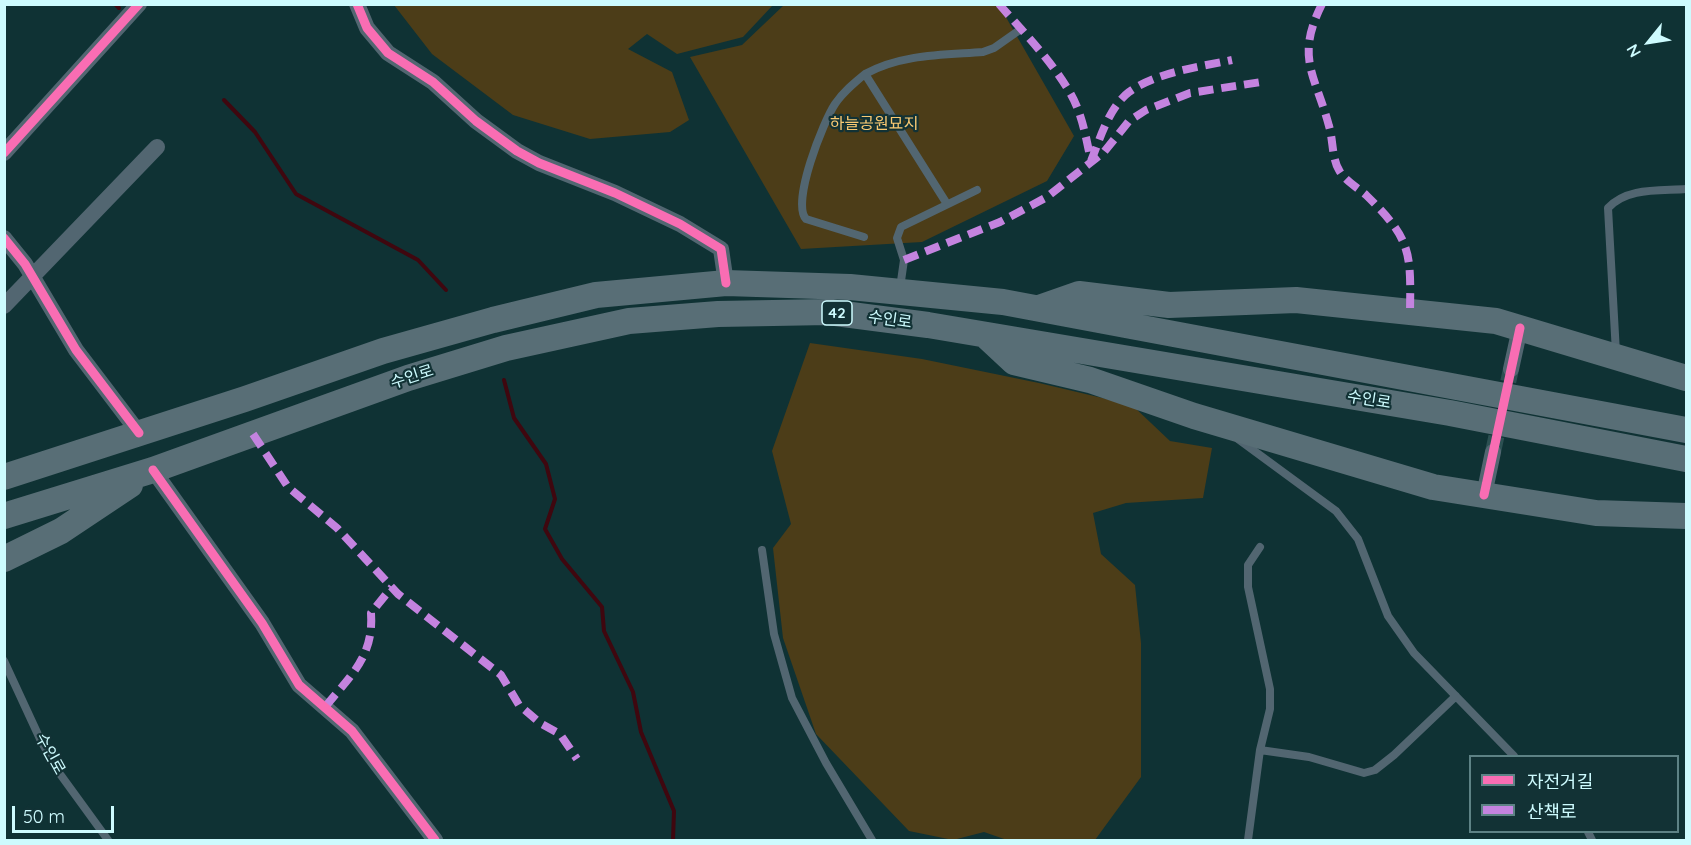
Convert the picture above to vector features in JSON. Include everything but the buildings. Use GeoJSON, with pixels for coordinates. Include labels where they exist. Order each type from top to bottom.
{"type":"FeatureCollection","features":[{"type":"Feature","properties":{"kind":"main road","name":"수인로"},"geometry":{"type":"LineString","coordinates":[[4,477],[383,351],[493,320],[596,295],[726,283],[850,287],[1003,302],[1686,430]]}},
{"type":"Feature","properties":{"kind":"main road"},"geometry":{"type":"LineString","coordinates":[[1037,309],[1079,294],[1168,305],[1296,300],[1496,321],[1686,378]]}},
{"type":"Feature","properties":{"kind":"main road","name":"수인로"},"geometry":{"type":"LineString","coordinates":[[4,516],[153,470],[419,375],[506,348],[629,321],[718,314],[828,312],[985,335],[1450,413],[1686,459]]}},
{"type":"Feature","properties":{"kind":"main road"},"geometry":{"type":"LineString","coordinates":[[985,335],[1014,362],[1090,380],[1228,426],[1433,487],[1596,513],[1686,516]]}},
{"type":"Feature","properties":{"kind":"main road"},"geometry":{"type":"LineString","coordinates":[[4,560],[61,531],[153,470]]}},
{"type":"Feature","properties":{"kind":"street"},"geometry":{"type":"LineString","coordinates":[[4,153],[140,4]]}},
{"type":"Feature","properties":{"kind":"street"},"geometry":{"type":"LineString","coordinates":[[357,4],[367,28],[388,53],[433,82],[476,122],[517,152],[615,193],[680,224],[720,249],[726,283]]}},
{"type":"Feature","properties":{"kind":"street"},"geometry":{"type":"LineString","coordinates":[[4,306],[157,147]]}},
{"type":"Feature","properties":{"kind":"street"},"geometry":{"type":"LineString","coordinates":[[4,238],[33,277],[76,350],[139,433]]}},
{"type":"Feature","properties":{"kind":"street"},"geometry":{"type":"LineString","coordinates":[[1511,369],[1520,328]]}},
{"type":"Feature","properties":{"kind":"street"},"geometry":{"type":"LineString","coordinates":[[1484,495],[1493,452]]}},
{"type":"Feature","properties":{"kind":"street"},"geometry":{"type":"LineString","coordinates":[[153,470],[262,623],[299,685],[352,731],[435,840]]}},
{"type":"Feature","properties":{"kind":"lane"},"geometry":{"type":"LineString","coordinates":[[864,237],[814,223],[806,219],[801,209],[815,150],[826,119],[848,88],[865,74],[885,63],[908,58],[983,52],[994,48],[1021,29]]}},
{"type":"Feature","properties":{"kind":"lane"},"geometry":{"type":"LineString","coordinates":[[865,74],[947,204]]}},
{"type":"Feature","properties":{"kind":"lane"},"geometry":{"type":"LineString","coordinates":[[1616,356],[1608,208],[1616,198],[1637,192],[1686,189]]}},
{"type":"Feature","properties":{"kind":"lane"},"geometry":{"type":"LineString","coordinates":[[899,292],[904,260],[897,238],[901,227],[977,190]]}},
{"type":"Feature","properties":{"kind":"lane"},"geometry":{"type":"LineString","coordinates":[[1228,426],[1240,440],[1335,511],[1358,539],[1389,616],[1414,652],[1513,755]]}},
{"type":"Feature","properties":{"kind":"lane"},"geometry":{"type":"LineString","coordinates":[[1248,840],[1260,750],[1270,709],[1270,689],[1248,587],[1248,565],[1260,547]]}},
{"type":"Feature","properties":{"kind":"lane"},"geometry":{"type":"LineString","coordinates":[[762,550],[774,634],[792,698],[872,840]]}},
{"type":"Feature","properties":{"kind":"lane","name":"수인로"},"geometry":{"type":"LineString","coordinates":[[4,661],[41,741],[60,774],[108,840]]}},
{"type":"Feature","properties":{"kind":"lane"},"geometry":{"type":"LineString","coordinates":[[1260,750],[1309,757],[1364,773],[1375,770],[1456,696]]}},
{"type":"Feature","properties":{"kind":"green space"},"geometry":{"type":"Polygon","coordinates":[[[394,5],[773,5],[743,37],[677,54],[647,34],[628,49],[672,72],[689,120],[670,132],[590,139],[513,115],[432,54],[394,5]]]}},
{"type":"Feature","properties":{"kind":"green space","name":"하늘공원묘지"},"geometry":{"type":"Polygon","coordinates":[[[784,5],[999,5],[1074,136],[1047,181],[922,242],[801,249],[690,57],[742,45],[784,5]]]}},
{"type":"Feature","properties":{"kind":"green space"},"geometry":{"type":"Polygon","coordinates":[[[810,343],[922,359],[1132,405],[1170,441],[1212,448],[1203,498],[1126,503],[1093,513],[1101,554],[1135,585],[1141,643],[1141,777],[1095,840],[1007,840],[984,832],[953,840],[909,831],[816,734],[783,638],[773,548],[791,524],[772,451],[810,343]]]}},
{"type":"Feature","properties":{"kind":"waterway"},"geometry":{"type":"LineString","coordinates":[[115,4],[119,8]]}},
{"type":"Feature","properties":{"kind":"waterway"},"geometry":{"type":"LineString","coordinates":[[224,100],[255,132],[296,194],[418,260],[446,290]]}},
{"type":"Feature","properties":{"kind":"waterway"},"geometry":{"type":"LineString","coordinates":[[504,380],[514,418],[546,464],[555,499],[545,529],[562,559],[602,607],[604,631],[633,692],[641,732],[674,811],[673,840]]}},
{"type":"Feature","properties":{"kind":"tunnel"},"geometry":{"type":"LineString","coordinates":[[1493,452],[1511,369]]}},
{"type":"Feature","properties":{"kind":"marked path"},"geometry":{"type":"LineString","coordinates":[[999,4],[1062,79],[1080,116],[1091,161]]}},
{"type":"Feature","properties":{"kind":"marked path"},"geometry":{"type":"LineString","coordinates":[[1322,4],[1310,39],[1310,66],[1324,108],[1335,160],[1344,177],[1381,210],[1400,235],[1405,247],[1410,274],[1410,312]]}},
{"type":"Feature","properties":{"kind":"marked path"},"geometry":{"type":"LineString","coordinates":[[1091,161],[1111,115],[1122,98],[1129,92],[1165,75],[1232,60]]}},
{"type":"Feature","properties":{"kind":"marked path"},"geometry":{"type":"LineString","coordinates":[[904,260],[1000,222],[1047,197],[1104,152],[1129,121],[1146,110],[1190,93],[1261,82]]}},
{"type":"Feature","properties":{"kind":"marked path"},"geometry":{"type":"LineString","coordinates":[[253,434],[288,487],[337,528],[398,594],[501,675],[519,705],[540,723],[560,734],[577,759]]}},
{"type":"Feature","properties":{"kind":"marked path"},"geometry":{"type":"LineString","coordinates":[[326,706],[359,664],[369,641],[371,613],[392,587]]}},
{"type":"Feature","properties":{"kind":"cycle path"},"geometry":{"type":"LineString","coordinates":[[4,153],[139,4]]}},
{"type":"Feature","properties":{"kind":"cycle path"},"geometry":{"type":"LineString","coordinates":[[357,4],[367,28],[388,53],[433,82],[476,121],[517,151],[539,163],[615,193],[680,224],[721,249],[726,283]]}},
{"type":"Feature","properties":{"kind":"cycle path"},"geometry":{"type":"LineString","coordinates":[[4,238],[25,264],[76,350],[139,433]]}},
{"type":"Feature","properties":{"kind":"cycle path"},"geometry":{"type":"LineString","coordinates":[[1484,495],[1520,328]]}},
{"type":"Feature","properties":{"kind":"cycle path"},"geometry":{"type":"LineString","coordinates":[[153,470],[262,623],[299,685],[352,731],[435,840]]}}]}
